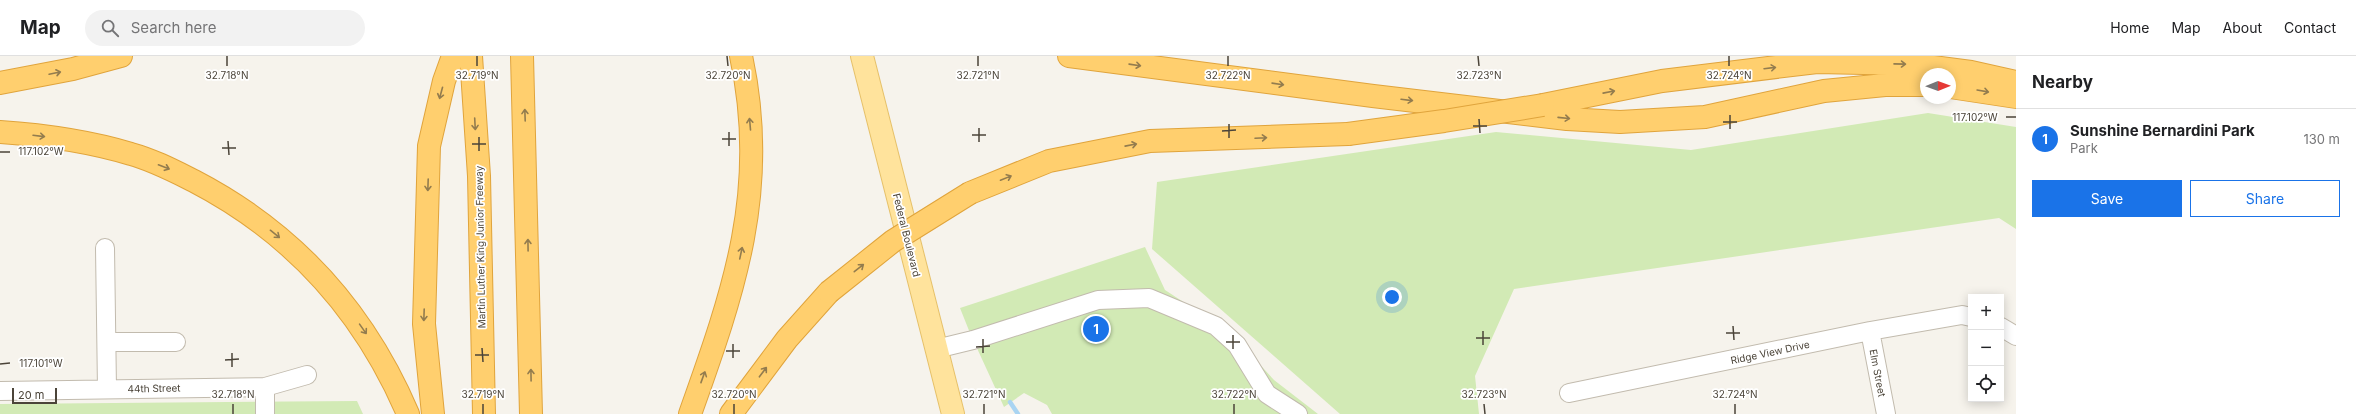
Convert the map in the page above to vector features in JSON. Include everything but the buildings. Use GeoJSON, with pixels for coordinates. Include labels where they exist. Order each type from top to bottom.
{"type":"FeatureCollection","features":[{"type":"Feature","properties":{"kind":"highway"},"geometry":{"type":"LineString","coordinates":[[8,82],[74,69],[121,56]]}},
{"type":"Feature","properties":{"kind":"highway"},"geometry":{"type":"LineString","coordinates":[[433,414],[424,324],[429,146],[444,81],[453,56]]}},
{"type":"Feature","properties":{"kind":"highway","name":"Martin Luther King Junior Freeway"},"geometry":{"type":"LineString","coordinates":[[471,56],[478,176],[484,414]]}},
{"type":"Feature","properties":{"kind":"highway"},"geometry":{"type":"LineString","coordinates":[[522,56],[531,414]]}},
{"type":"Feature","properties":{"kind":"highway"},"geometry":{"type":"LineString","coordinates":[[690,414],[723,323],[742,252],[750,190],[751,151],[748,97],[741,56]]}},
{"type":"Feature","properties":{"kind":"highway"},"geometry":{"type":"LineString","coordinates":[[1069,56],[1373,96],[1567,119],[1620,122],[1705,117],[1824,91],[1885,85],[1920,85]]}},
{"type":"Feature","properties":{"kind":"highway"},"geometry":{"type":"LineString","coordinates":[[1662,81],[1750,56]]}},
{"type":"Feature","properties":{"kind":"highway"},"geometry":{"type":"LineString","coordinates":[[731,414],[787,339],[829,292],[893,241],[970,193],[1049,161],[1150,141],[1348,134],[1543,105],[1662,81],[1817,62],[1911,64],[1971,72],[2016,82]]}},
{"type":"Feature","properties":{"kind":"highway"},"geometry":{"type":"LineString","coordinates":[[1956,88],[2016,97]]}},
{"type":"Feature","properties":{"kind":"highway"},"geometry":{"type":"LineString","coordinates":[[0,132],[64,139],[132,154],[172,170],[232,202],[285,242],[308,263],[331,288],[373,344],[391,375],[408,414]]}},
{"type":"Feature","properties":{"kind":"main road","name":"Federal Boulevard"},"geometry":{"type":"LineString","coordinates":[[862,56],[953,414]]}},
{"type":"Feature","properties":{"kind":"street"},"geometry":{"type":"LineString","coordinates":[[105,248],[107,389]]}},
{"type":"Feature","properties":{"kind":"street"},"geometry":{"type":"LineString","coordinates":[[936,349],[973,340],[1098,300],[1149,298],[1216,326],[1237,345],[1268,394],[1298,414]]}},
{"type":"Feature","properties":{"kind":"street","name":"Ridge View Drive"},"geometry":{"type":"LineString","coordinates":[[1569,393],[1870,331],[1962,315],[1968,316]]}},
{"type":"Feature","properties":{"kind":"street"},"geometry":{"type":"LineString","coordinates":[[2004,329],[2016,336]]}},
{"type":"Feature","properties":{"kind":"street","name":"Elm Street"},"geometry":{"type":"LineString","coordinates":[[1870,331],[1886,414]]}},
{"type":"Feature","properties":{"kind":"street"},"geometry":{"type":"LineString","coordinates":[[106,342],[176,342]]}},
{"type":"Feature","properties":{"kind":"street","name":"44th Street"},"geometry":{"type":"LineString","coordinates":[[0,391],[265,387],[307,375]]}},
{"type":"Feature","properties":{"kind":"street"},"geometry":{"type":"LineString","coordinates":[[265,387],[265,414]]}},
{"type":"Feature","properties":{"kind":"green space"},"geometry":{"type":"Polygon","coordinates":[[[1928,113],[2016,127],[2016,229],[1999,218],[1514,289],[1475,376],[1479,414],[1340,414],[1152,249],[1157,182],[1496,132],[1691,150],[1928,113]]]}},
{"type":"Feature","properties":{"kind":"green space"},"geometry":{"type":"Polygon","coordinates":[[[1145,247],[1165,290],[1231,333],[1274,380],[1318,414],[1052,414],[1047,405],[1024,393],[1004,407],[960,308],[1145,247]]]}},
{"type":"Feature","properties":{"kind":"green space"},"geometry":{"type":"Polygon","coordinates":[[[357,401],[363,414],[0,414],[0,404],[357,401]]]}},
{"type":"Feature","properties":{"kind":"waterway"},"geometry":{"type":"LineString","coordinates":[[1010,402],[1018,414]]}},
{"type":"Feature","properties":{"kind":"place","name":"Sunshine Bernardini Park"},"geometry":{"type":"Point","coordinates":[1096,329]}}]}
